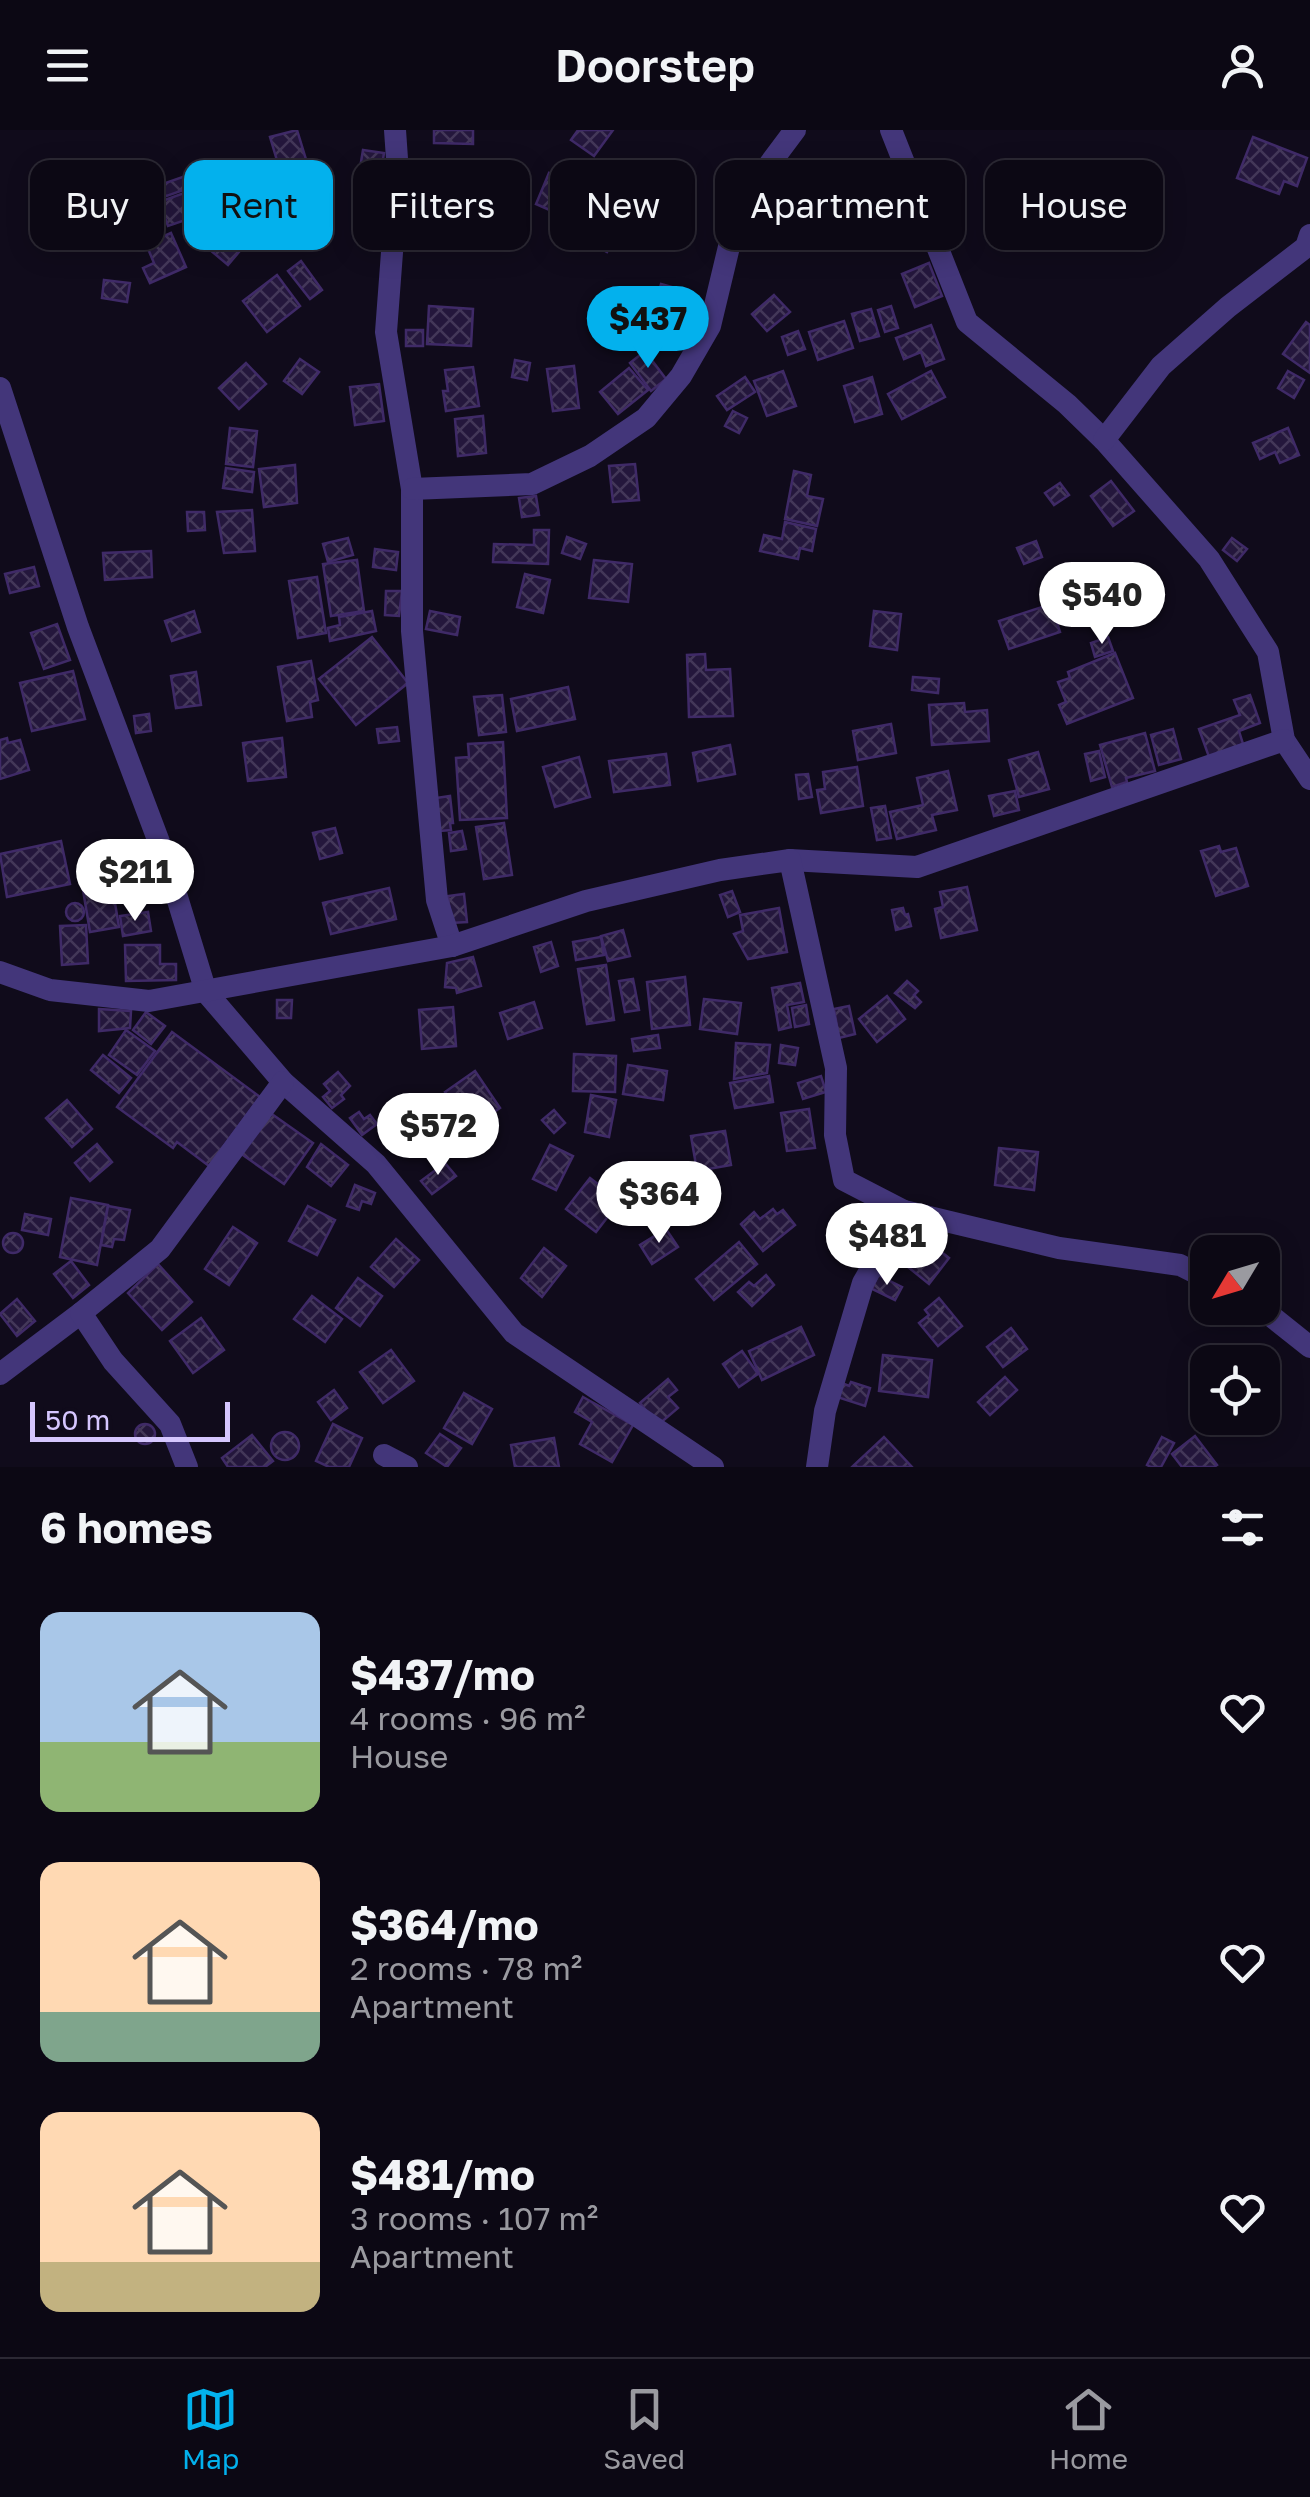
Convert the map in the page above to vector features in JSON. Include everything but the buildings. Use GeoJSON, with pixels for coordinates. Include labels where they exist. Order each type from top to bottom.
{"type":"FeatureCollection","features":[{"type":"Feature","properties":{"kind":"street"},"geometry":{"type":"LineString","coordinates":[[395,130],[398,173],[386,332],[412,489],[412,632],[437,900],[452,946]]}},
{"type":"Feature","properties":{"kind":"street"},"geometry":{"type":"LineString","coordinates":[[412,489],[532,484],[590,456],[646,418],[682,376],[710,326],[739,205],[795,130]]}},
{"type":"Feature","properties":{"kind":"street"},"geometry":{"type":"LineString","coordinates":[[0,972],[50,990],[150,1001],[206,992],[452,946],[586,901],[720,870],[790,860],[917,867],[1302,758],[1268,652],[1208,559],[1104,440],[1067,404],[967,322],[891,130]]}},
{"type":"Feature","properties":{"kind":"street"},"geometry":{"type":"LineString","coordinates":[[1104,440],[1161,366],[1228,307],[1306,247],[1310,235]]}},
{"type":"Feature","properties":{"kind":"street"},"geometry":{"type":"LineString","coordinates":[[0,388],[78,627],[165,858],[206,992],[283,1082],[376,1164],[514,1333],[704,1463]]}},
{"type":"Feature","properties":{"kind":"street"},"geometry":{"type":"LineString","coordinates":[[790,860],[836,1068],[835,1135],[844,1180],[904,1211],[1058,1248],[1180,1264],[1190,1269]]}},
{"type":"Feature","properties":{"kind":"street"},"geometry":{"type":"LineString","coordinates":[[0,1374],[160,1249],[283,1082]]}},
{"type":"Feature","properties":{"kind":"street"},"geometry":{"type":"LineString","coordinates":[[817,1467],[825,1412],[864,1282],[904,1211]]}},
{"type":"Feature","properties":{"kind":"street"},"geometry":{"type":"LineString","coordinates":[[80,1313],[114,1360],[170,1424],[187,1467]]}},
{"type":"Feature","properties":{"kind":"street"},"geometry":{"type":"LineString","coordinates":[[1280,1323],[1310,1347]]}},
{"type":"Feature","properties":{"kind":"street"},"geometry":{"type":"LineString","coordinates":[[384,1455],[407,1467]]}},
{"type":"Feature","properties":{"kind":"street"},"geometry":{"type":"LineString","coordinates":[[668,1467],[704,1463]]}}]}
